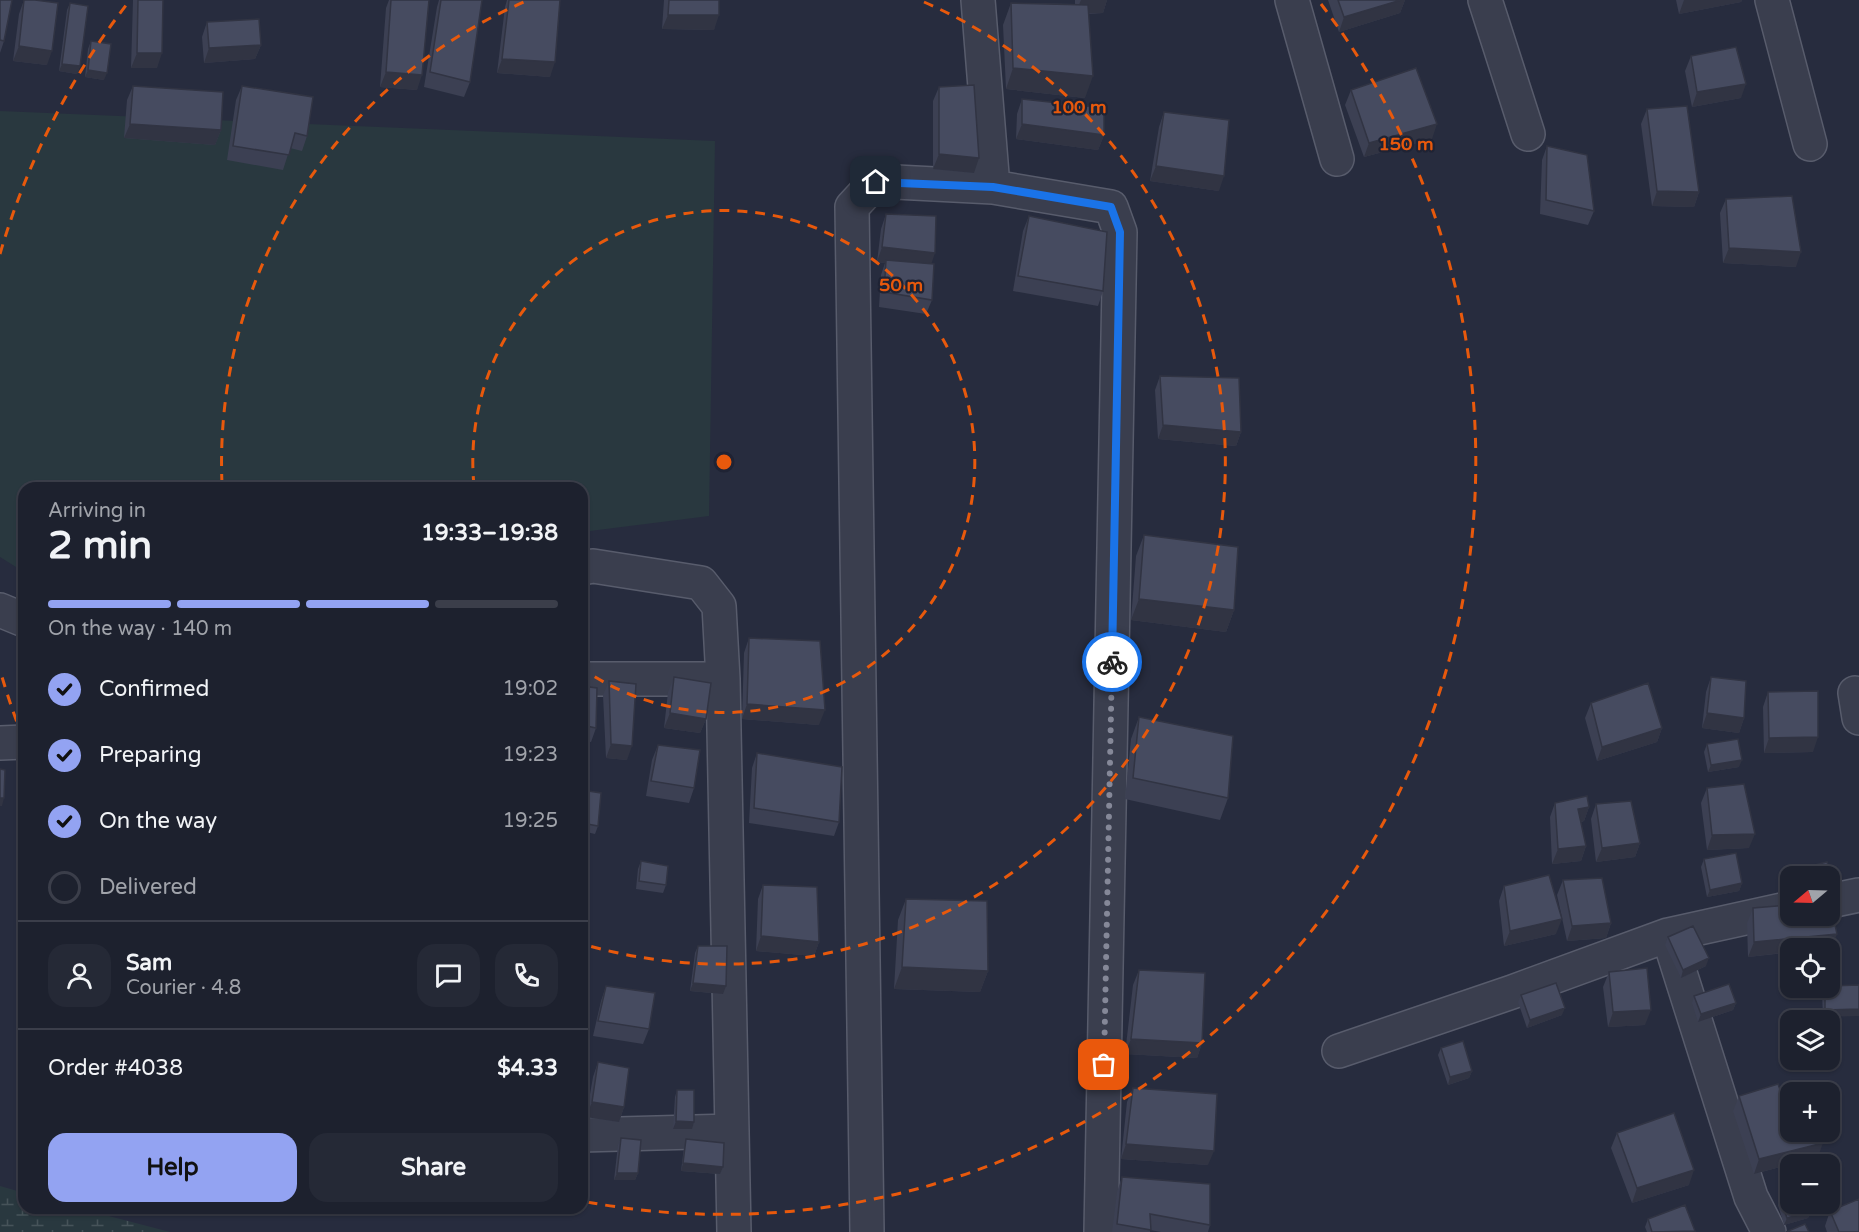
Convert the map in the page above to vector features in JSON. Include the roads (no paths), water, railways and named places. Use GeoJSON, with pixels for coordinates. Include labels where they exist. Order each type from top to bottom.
{"type":"FeatureCollection","features":[{"type":"Feature","properties":{"kind":"street"},"geometry":{"type":"LineString","coordinates":[[978,0],[993,187]]}},
{"type":"Feature","properties":{"kind":"street"},"geometry":{"type":"LineString","coordinates":[[1292,0],[1336,159]]}},
{"type":"Feature","properties":{"kind":"street"},"geometry":{"type":"LineString","coordinates":[[1485,0],[1528,134]]}},
{"type":"Feature","properties":{"kind":"street"},"geometry":{"type":"LineString","coordinates":[[1772,0],[1810,144]]}},
{"type":"Feature","properties":{"kind":"street"},"geometry":{"type":"LineString","coordinates":[[867,1232],[852,207],[876,182],[993,187],[1111,207],[1120,232],[1101,1232]]}},
{"type":"Feature","properties":{"kind":"street"},"geometry":{"type":"LineString","coordinates":[[588,567],[701,583],[719,606],[723,679],[734,1232]]}},
{"type":"Feature","properties":{"kind":"street"},"geometry":{"type":"LineString","coordinates":[[0,610],[18,618]]}},
{"type":"Feature","properties":{"kind":"street"},"geometry":{"type":"LineString","coordinates":[[588,679],[723,679]]}},
{"type":"Feature","properties":{"kind":"street"},"geometry":{"type":"LineString","coordinates":[[0,743],[18,742]]}},
{"type":"Feature","properties":{"kind":"street"},"geometry":{"type":"LineString","coordinates":[[1840,898],[1859,895]]}},
{"type":"Feature","properties":{"kind":"street"},"geometry":{"type":"LineString","coordinates":[[1340,1050],[1501,996],[1668,935],[1780,910]]}},
{"type":"Feature","properties":{"kind":"street"},"geometry":{"type":"LineString","coordinates":[[1668,935],[1751,1197],[1769,1232]]}},
{"type":"Feature","properties":{"kind":"street"},"geometry":{"type":"LineString","coordinates":[[588,1135],[732,1131]]}}]}
